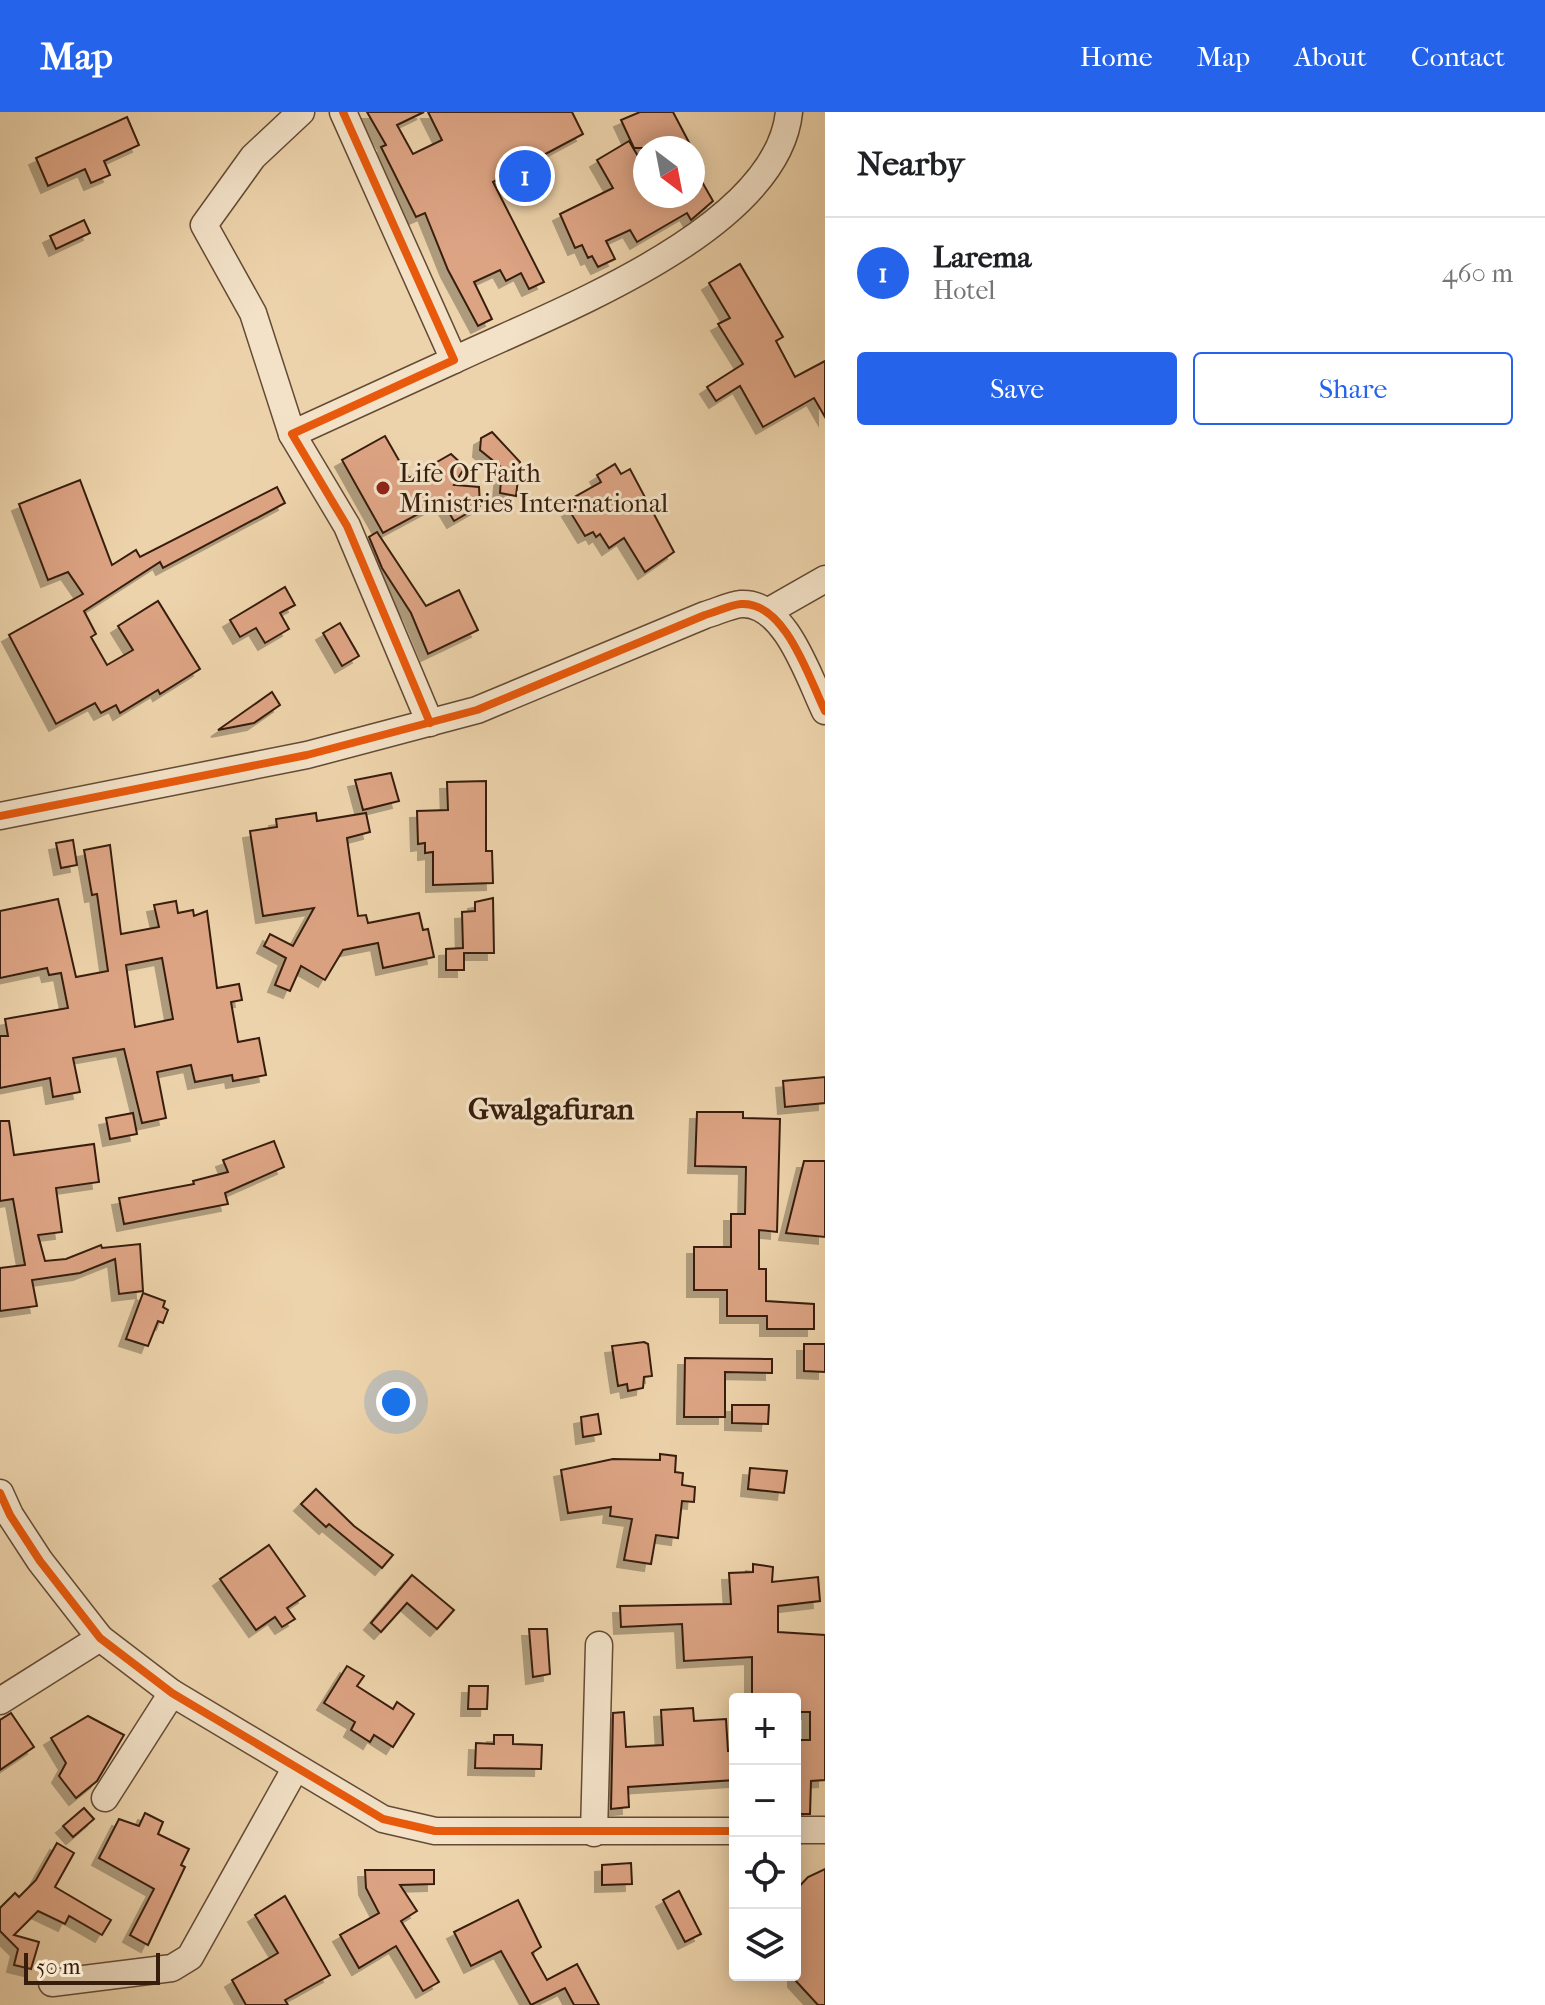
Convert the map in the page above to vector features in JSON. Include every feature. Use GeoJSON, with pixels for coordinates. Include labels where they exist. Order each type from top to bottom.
{"type":"FeatureCollection","features":[{"type":"Feature","properties":{"kind":"street"},"geometry":{"type":"LineString","coordinates":[[301,112],[253,157],[204,225],[253,313],[292,434],[347,526],[430,723]]}},
{"type":"Feature","properties":{"kind":"street"},"geometry":{"type":"LineString","coordinates":[[343,112],[454,360]]}},
{"type":"Feature","properties":{"kind":"street"},"geometry":{"type":"LineString","coordinates":[[292,434],[454,360],[672,254],[754,186],[774,156],[789,112]]}},
{"type":"Feature","properties":{"kind":"street"},"geometry":{"type":"LineString","coordinates":[[769,611],[825,579]]}},
{"type":"Feature","properties":{"kind":"street"},"geometry":{"type":"LineString","coordinates":[[0,816],[307,755],[477,710],[705,615],[742,604],[769,611],[787,633],[825,711]]}},
{"type":"Feature","properties":{"kind":"street"},"geometry":{"type":"LineString","coordinates":[[0,1493],[10,1515],[40,1561],[100,1638],[172,1693],[383,1819],[410,1828],[594,1833],[729,1831]]}},
{"type":"Feature","properties":{"kind":"street"},"geometry":{"type":"LineString","coordinates":[[0,1701],[100,1638]]}},
{"type":"Feature","properties":{"kind":"street"},"geometry":{"type":"LineString","coordinates":[[594,1833],[599,1645]]}},
{"type":"Feature","properties":{"kind":"street"},"geometry":{"type":"LineString","coordinates":[[105,1798],[172,1693]]}},
{"type":"Feature","properties":{"kind":"street"},"geometry":{"type":"LineString","coordinates":[[52,1983],[172,1968],[190,1957],[295,1769]]}},
{"type":"Feature","properties":{"kind":"street"},"geometry":{"type":"LineString","coordinates":[[801,1830],[825,1830]]}},
{"type":"Feature","properties":{"kind":"building"},"geometry":{"type":"Polygon","coordinates":[[[367,112],[424,112],[397,125],[413,154],[442,140],[428,112],[572,112],[583,134],[493,182],[544,282],[529,289],[521,273],[506,281],[500,270],[474,282],[492,319],[478,326],[448,270],[425,213],[416,217],[381,147],[386,145],[367,112]]]}},
{"type":"Feature","properties":{"kind":"building"},"geometry":{"type":"Polygon","coordinates":[[[640,112],[673,112],[686,136],[633,136],[633,146],[621,120],[640,112]]]}},
{"type":"Feature","properties":{"kind":"building"},"geometry":{"type":"Polygon","coordinates":[[[127,117],[139,145],[104,161],[110,175],[91,183],[85,169],[48,186],[36,158],[127,117]]]}},
{"type":"Feature","properties":{"kind":"building"},"geometry":{"type":"Polygon","coordinates":[[[629,141],[633,148],[633,208],[705,208],[691,220],[687,213],[637,242],[630,230],[606,241],[615,259],[598,267],[592,256],[588,258],[582,245],[575,248],[560,214],[613,188],[597,160],[629,141]]]}},
{"type":"Feature","properties":{"kind":"building"},"geometry":{"type":"Polygon","coordinates":[[[705,187],[713,201],[705,208],[705,187]]]}},
{"type":"Feature","properties":{"kind":"building"},"geometry":{"type":"Polygon","coordinates":[[[84,220],[90,233],[56,249],[50,236],[84,220]]]}},
{"type":"Feature","properties":{"kind":"building"},"geometry":{"type":"Polygon","coordinates":[[[740,264],[783,337],[776,341],[795,377],[825,361],[825,417],[814,398],[763,427],[740,386],[716,401],[707,387],[743,364],[718,324],[730,318],[709,283],[740,264]]]}},
{"type":"Feature","properties":{"kind":"building"},"geometry":{"type":"Polygon","coordinates":[[[492,432],[520,462],[516,496],[500,493],[502,468],[480,450],[481,438],[492,432]]]}},
{"type":"Feature","properties":{"kind":"building"},"geometry":{"type":"Polygon","coordinates":[[[385,436],[409,478],[451,454],[465,467],[454,485],[479,487],[480,506],[454,521],[442,501],[383,533],[342,460],[385,436]]]}},
{"type":"Feature","properties":{"kind":"building"},"geometry":{"type":"Polygon","coordinates":[[[615,464],[621,474],[630,469],[674,552],[645,572],[624,538],[609,548],[600,534],[596,537],[593,532],[585,536],[569,510],[575,507],[571,499],[601,482],[597,475],[615,464]]]}},
{"type":"Feature","properties":{"kind":"building"},"geometry":{"type":"Polygon","coordinates":[[[80,480],[112,565],[136,550],[140,557],[277,487],[285,503],[163,568],[160,562],[84,611],[96,634],[91,637],[107,665],[133,650],[118,626],[158,601],[200,669],[160,694],[158,690],[120,713],[116,705],[101,713],[95,703],[56,724],[9,635],[83,594],[68,572],[48,580],[19,504],[80,480]]]}},
{"type":"Feature","properties":{"kind":"building"},"geometry":{"type":"Polygon","coordinates":[[[377,532],[426,606],[459,590],[478,630],[428,654],[411,613],[382,568],[369,537],[377,532]]]}},
{"type":"Feature","properties":{"kind":"building"},"geometry":{"type":"Polygon","coordinates":[[[285,587],[295,605],[280,613],[289,629],[265,643],[256,628],[240,637],[230,620],[285,587]]]}},
{"type":"Feature","properties":{"kind":"building"},"geometry":{"type":"Polygon","coordinates":[[[340,623],[359,656],[342,666],[323,633],[340,623]]]}},
{"type":"Feature","properties":{"kind":"building"},"geometry":{"type":"Polygon","coordinates":[[[272,692],[280,705],[254,723],[218,730],[272,692]]]}},
{"type":"Feature","properties":{"kind":"building"},"geometry":{"type":"Polygon","coordinates":[[[391,773],[399,801],[363,810],[355,780],[391,773]]]}},
{"type":"Feature","properties":{"kind":"building"},"geometry":{"type":"Polygon","coordinates":[[[486,781],[486,851],[492,851],[493,883],[433,885],[433,852],[425,853],[425,843],[418,844],[417,811],[448,810],[447,782],[486,781]]]}},
{"type":"Feature","properties":{"kind":"building"},"geometry":{"type":"Polygon","coordinates":[[[316,813],[317,821],[366,813],[370,832],[347,838],[358,916],[366,915],[368,923],[419,913],[423,930],[428,929],[434,957],[383,968],[378,943],[343,950],[325,980],[301,966],[290,991],[275,985],[286,958],[264,946],[270,934],[293,946],[314,908],[263,916],[250,831],[277,827],[276,819],[316,813]]]}},
{"type":"Feature","properties":{"kind":"building"},"geometry":{"type":"Polygon","coordinates":[[[73,840],[77,865],[61,868],[56,843],[73,840]]]}},
{"type":"Feature","properties":{"kind":"building"},"geometry":{"type":"Polygon","coordinates":[[[110,845],[121,934],[159,927],[154,905],[176,901],[178,913],[193,910],[194,916],[207,911],[217,988],[239,984],[242,1000],[231,1002],[238,1042],[259,1038],[266,1075],[233,1081],[232,1075],[195,1082],[191,1065],[157,1072],[166,1118],[142,1123],[124,1049],[73,1058],[80,1092],[53,1097],[50,1078],[0,1088],[0,1036],[8,1036],[5,1019],[68,1008],[61,973],[49,975],[47,968],[0,978],[0,911],[58,899],[76,977],[108,971],[97,894],[92,895],[84,850],[110,845]],[[162,958],[126,965],[135,1027],[173,1019],[162,958]]]}},
{"type":"Feature","properties":{"kind":"building"},"geometry":{"type":"Polygon","coordinates":[[[493,898],[494,953],[464,953],[464,970],[446,970],[446,949],[463,948],[462,912],[475,911],[475,902],[493,898]]]}},
{"type":"Feature","properties":{"kind":"building"},"geometry":{"type":"Polygon","coordinates":[[[825,1077],[825,1103],[785,1107],[783,1081],[825,1077]]]}},
{"type":"Feature","properties":{"kind":"building"},"geometry":{"type":"Polygon","coordinates":[[[697,1112],[743,1112],[743,1118],[780,1119],[777,1232],[759,1230],[759,1269],[766,1269],[766,1301],[814,1304],[814,1329],[767,1329],[767,1316],[727,1316],[727,1290],[694,1290],[694,1247],[731,1247],[731,1214],[745,1214],[746,1167],[695,1166],[697,1112]]]}},
{"type":"Feature","properties":{"kind":"building"},"geometry":{"type":"Polygon","coordinates":[[[133,1113],[137,1134],[110,1139],[106,1118],[133,1113]]]}},
{"type":"Feature","properties":{"kind":"building"},"geometry":{"type":"Polygon","coordinates":[[[0,1121],[9,1121],[14,1155],[94,1144],[99,1182],[56,1188],[62,1232],[38,1235],[45,1261],[66,1259],[101,1245],[102,1248],[140,1244],[143,1291],[119,1294],[115,1259],[80,1273],[32,1280],[37,1306],[0,1311],[0,1268],[25,1265],[13,1199],[0,1201],[0,1121]]]}},
{"type":"Feature","properties":{"kind":"building"},"geometry":{"type":"Polygon","coordinates":[[[274,1141],[284,1167],[225,1193],[228,1204],[124,1224],[119,1198],[194,1184],[193,1181],[228,1172],[223,1160],[274,1141]]]}},
{"type":"Feature","properties":{"kind":"building"},"geometry":{"type":"Polygon","coordinates":[[[804,1161],[825,1161],[825,1237],[786,1233],[804,1161]]]}},
{"type":"Feature","properties":{"kind":"building"},"geometry":{"type":"Polygon","coordinates":[[[143,1293],[165,1301],[163,1307],[168,1310],[163,1323],[158,1321],[148,1346],[126,1339],[143,1293]]]}},
{"type":"Feature","properties":{"kind":"building"},"geometry":{"type":"Polygon","coordinates":[[[648,1344],[652,1376],[644,1377],[643,1388],[628,1391],[627,1384],[618,1386],[612,1346],[648,1344]]]}},
{"type":"Feature","properties":{"kind":"building"},"geometry":{"type":"Polygon","coordinates":[[[804,1344],[825,1344],[825,1372],[804,1371],[804,1344]]]}},
{"type":"Feature","properties":{"kind":"building"},"geometry":{"type":"Polygon","coordinates":[[[685,1358],[772,1359],[772,1373],[725,1372],[725,1417],[684,1417],[685,1358]]]}},
{"type":"Feature","properties":{"kind":"building"},"geometry":{"type":"Polygon","coordinates":[[[732,1405],[769,1405],[768,1424],[732,1423],[732,1405]]]}},
{"type":"Feature","properties":{"kind":"building"},"geometry":{"type":"Polygon","coordinates":[[[598,1414],[601,1434],[583,1437],[581,1417],[598,1414]]]}},
{"type":"Feature","properties":{"kind":"building"},"geometry":{"type":"Polygon","coordinates":[[[660,1454],[676,1456],[675,1472],[683,1473],[682,1485],[695,1487],[694,1502],[682,1501],[678,1538],[656,1535],[651,1564],[624,1560],[632,1519],[610,1516],[611,1507],[568,1513],[561,1470],[613,1459],[660,1460],[660,1454]]]}},
{"type":"Feature","properties":{"kind":"building"},"geometry":{"type":"Polygon","coordinates":[[[750,1468],[787,1471],[784,1493],[748,1489],[750,1468]]]}},
{"type":"Feature","properties":{"kind":"building"},"geometry":{"type":"Polygon","coordinates":[[[316,1489],[354,1526],[393,1555],[382,1568],[329,1524],[326,1527],[301,1504],[316,1489]]]}},
{"type":"Feature","properties":{"kind":"building"},"geometry":{"type":"Polygon","coordinates":[[[269,1545],[305,1596],[287,1608],[295,1619],[282,1627],[275,1617],[256,1630],[220,1579],[269,1545]]]}},
{"type":"Feature","properties":{"kind":"building"},"geometry":{"type":"Polygon","coordinates":[[[753,1564],[773,1567],[772,1582],[818,1577],[820,1601],[778,1606],[778,1632],[825,1635],[825,1780],[811,1781],[810,1814],[801,1814],[801,1740],[810,1740],[810,1712],[801,1712],[801,1693],[752,1693],[752,1657],[684,1661],[682,1624],[621,1627],[620,1606],[731,1604],[729,1573],[753,1572],[753,1564]]]}},
{"type":"Feature","properties":{"kind":"building"},"geometry":{"type":"Polygon","coordinates":[[[412,1575],[454,1610],[437,1629],[407,1603],[381,1632],[371,1623],[412,1575]]]}},
{"type":"Feature","properties":{"kind":"building"},"geometry":{"type":"Polygon","coordinates":[[[529,1629],[547,1629],[550,1674],[533,1677],[529,1629]]]}},
{"type":"Feature","properties":{"kind":"building"},"geometry":{"type":"Polygon","coordinates":[[[347,1666],[364,1676],[357,1686],[393,1709],[397,1702],[414,1714],[393,1747],[374,1735],[370,1742],[351,1730],[355,1722],[324,1703],[347,1666]]]}},
{"type":"Feature","properties":{"kind":"building"},"geometry":{"type":"Polygon","coordinates":[[[469,1686],[488,1686],[487,1709],[468,1709],[469,1686]]]}},
{"type":"Feature","properties":{"kind":"building"},"geometry":{"type":"Polygon","coordinates":[[[693,1708],[694,1721],[726,1719],[729,1780],[628,1787],[629,1807],[611,1809],[613,1713],[624,1712],[626,1747],[663,1745],[661,1710],[693,1708]]]}},
{"type":"Feature","properties":{"kind":"building"},"geometry":{"type":"Polygon","coordinates":[[[11,1713],[34,1747],[0,1770],[0,1720],[11,1713]]]}},
{"type":"Feature","properties":{"kind":"building"},"geometry":{"type":"Polygon","coordinates":[[[88,1716],[124,1735],[97,1781],[76,1798],[59,1776],[66,1763],[51,1738],[88,1716]]]}},
{"type":"Feature","properties":{"kind":"building"},"geometry":{"type":"Polygon","coordinates":[[[494,1735],[513,1735],[513,1744],[542,1745],[541,1769],[475,1768],[476,1743],[494,1744],[494,1735]]]}},
{"type":"Feature","properties":{"kind":"building"},"geometry":{"type":"Polygon","coordinates":[[[84,1808],[94,1819],[73,1837],[63,1826],[84,1808]]]}},
{"type":"Feature","properties":{"kind":"building"},"geometry":{"type":"Polygon","coordinates":[[[145,1813],[163,1822],[158,1834],[189,1849],[181,1865],[185,1867],[148,1945],[130,1935],[154,1889],[99,1858],[119,1819],[139,1826],[145,1813]]]}},
{"type":"Feature","properties":{"kind":"building"},"geometry":{"type":"Polygon","coordinates":[[[57,1843],[74,1853],[55,1887],[111,1920],[102,1935],[69,1916],[65,1924],[38,1911],[14,1935],[39,1942],[31,1969],[14,1965],[18,1949],[0,1931],[0,1908],[15,1893],[19,1897],[36,1880],[57,1843]]]}},
{"type":"Feature","properties":{"kind":"building"},"geometry":{"type":"Polygon","coordinates":[[[631,1863],[632,1884],[602,1885],[602,1865],[631,1863]]]}},
{"type":"Feature","properties":{"kind":"building"},"geometry":{"type":"Polygon","coordinates":[[[825,1869],[825,2005],[818,2005],[796,1981],[801,1981],[801,1885],[808,1877],[825,1869]]]}},
{"type":"Feature","properties":{"kind":"building"},"geometry":{"type":"Polygon","coordinates":[[[365,1870],[434,1870],[434,1884],[400,1885],[417,1911],[401,1921],[439,1982],[423,1991],[396,1946],[359,1968],[340,1935],[379,1913],[366,1888],[365,1870]]]}},
{"type":"Feature","properties":{"kind":"building"},"geometry":{"type":"Polygon","coordinates":[[[679,1891],[701,1934],[685,1942],[663,1900],[679,1891]]]}},
{"type":"Feature","properties":{"kind":"building"},"geometry":{"type":"Polygon","coordinates":[[[285,1896],[330,1975],[285,2000],[288,2005],[246,2005],[232,1980],[278,1953],[255,1915],[285,1896]]]}},
{"type":"Feature","properties":{"kind":"building"},"geometry":{"type":"Polygon","coordinates":[[[518,1900],[541,1947],[532,1953],[547,1980],[577,1964],[599,2005],[574,2005],[565,1988],[531,2005],[501,1951],[471,1966],[454,1932],[518,1900]]]}},
{"type":"Feature","properties":{"kind":"cycle path"},"geometry":{"type":"LineString","coordinates":[[343,112],[454,360],[292,434],[347,526],[430,723]]}},
{"type":"Feature","properties":{"kind":"cycle path"},"geometry":{"type":"LineString","coordinates":[[0,816],[307,755],[477,710],[705,615],[741,604],[757,606],[783,628],[794,644],[825,711]]}},
{"type":"Feature","properties":{"kind":"cycle path"},"geometry":{"type":"LineString","coordinates":[[0,1493],[10,1515],[40,1561],[100,1638],[172,1693],[383,1819],[435,1831],[729,1831]]}},
{"type":"Feature","properties":{"kind":"place","name":"Larema"},"geometry":{"type":"Point","coordinates":[525,176]}},
{"type":"Feature","properties":{"kind":"place","name":"Life Of Faith Ministries International"},"geometry":{"type":"Point","coordinates":[383,488]}},
{"type":"Feature","properties":{"kind":"district","name":"Gwalgafuran"},"geometry":{"type":"Point","coordinates":[551,1109]}}]}
